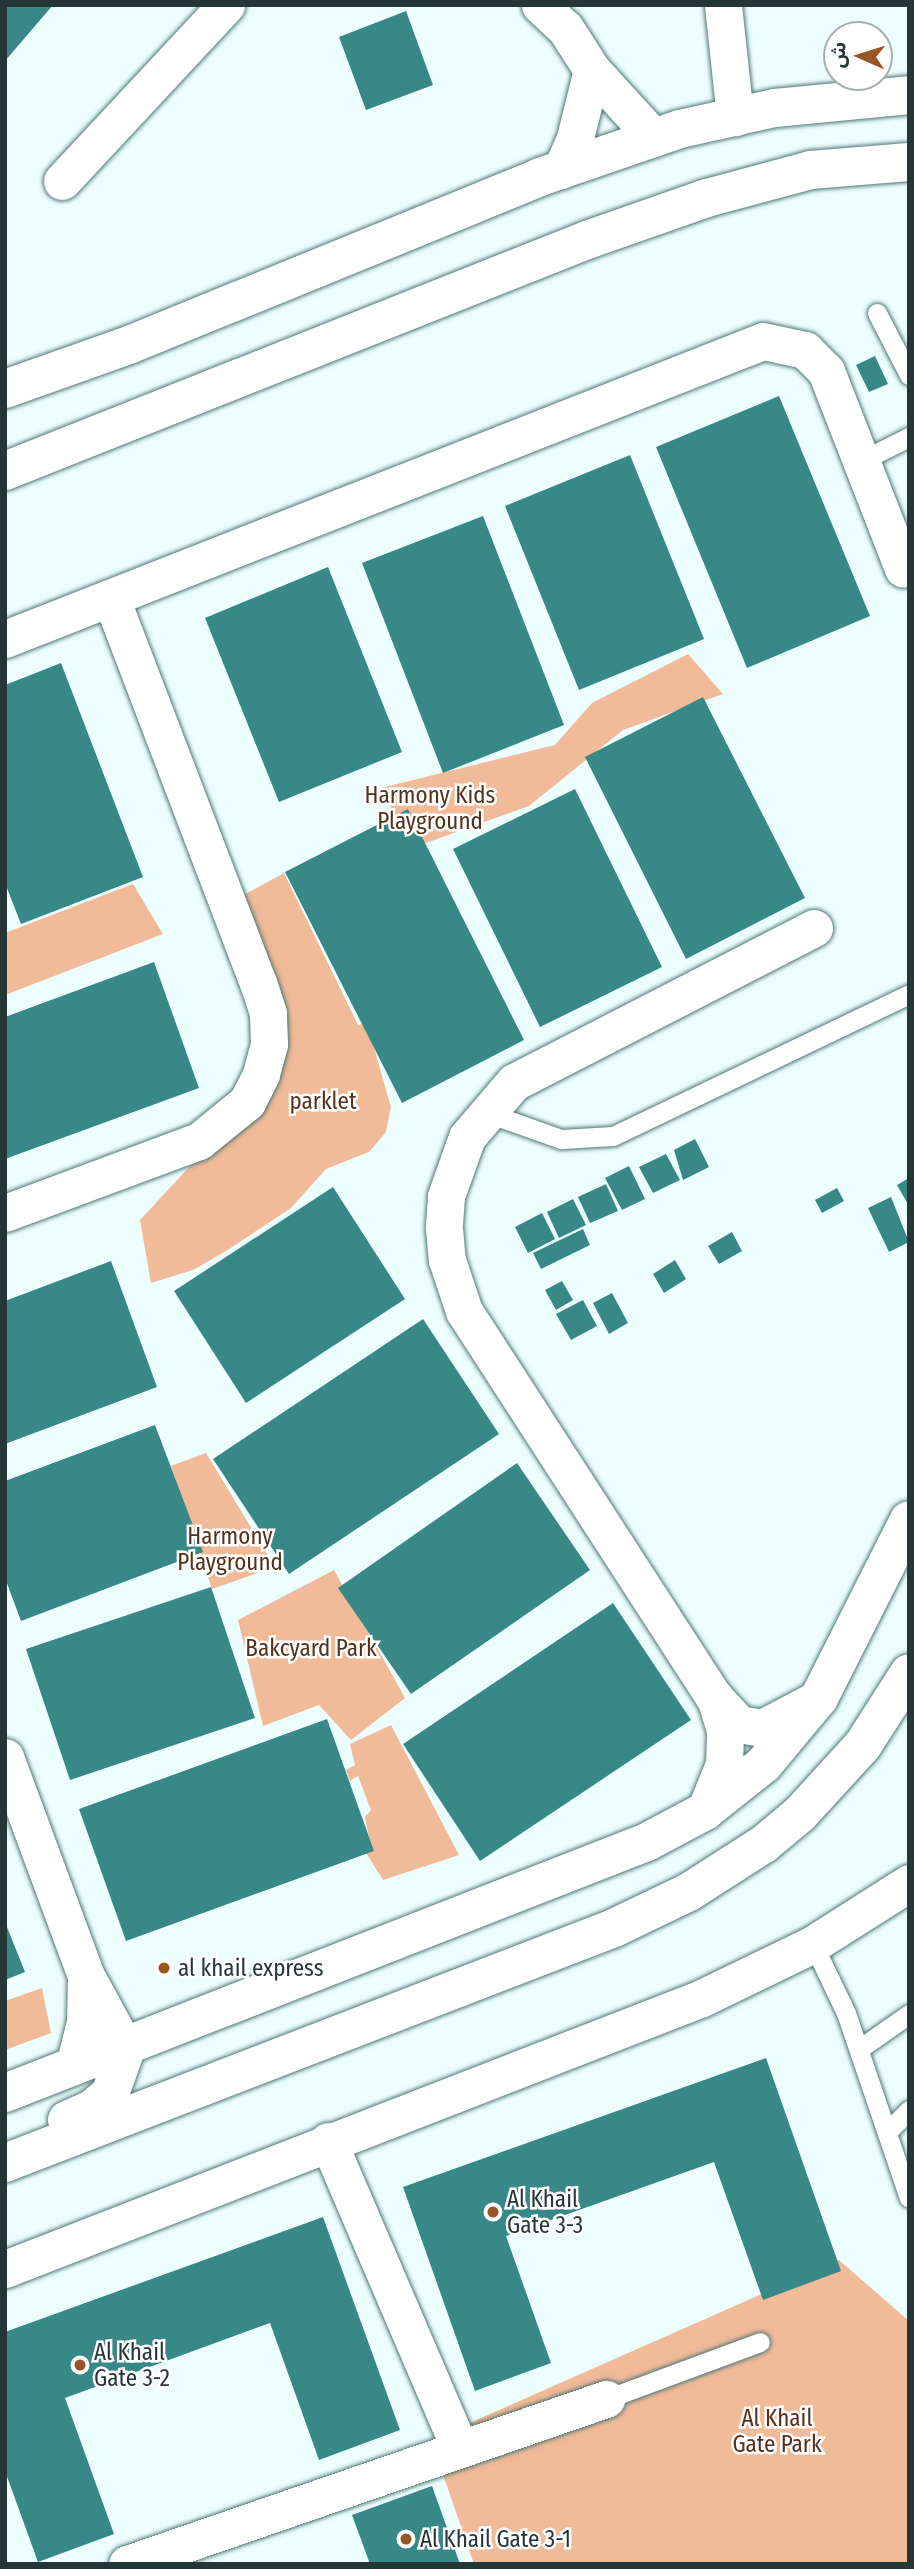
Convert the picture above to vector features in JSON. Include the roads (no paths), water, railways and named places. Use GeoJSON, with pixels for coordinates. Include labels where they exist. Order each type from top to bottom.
{"type":"FeatureCollection","features":[{"type":"Feature","properties":{"kind":"street"},"geometry":{"type":"LineString","coordinates":[[62,181],[226,5]]}},
{"type":"Feature","properties":{"kind":"street"},"geometry":{"type":"LineString","coordinates":[[540,5],[565,28],[592,70],[654,138]]}},
{"type":"Feature","properties":{"kind":"street"},"geometry":{"type":"LineString","coordinates":[[723,5],[735,117]]}},
{"type":"Feature","properties":{"kind":"street"},"geometry":{"type":"LineString","coordinates":[[561,170],[575,138],[592,70]]}},
{"type":"Feature","properties":{"kind":"street"},"geometry":{"type":"LineString","coordinates":[[5,389],[129,345],[561,170],[654,138],[735,117],[852,98],[909,95]]}},
{"type":"Feature","properties":{"kind":"street"},"geometry":{"type":"LineString","coordinates":[[5,471],[587,240],[706,198],[811,170],[909,162]]}},
{"type":"Feature","properties":{"kind":"street"},"geometry":{"type":"LineString","coordinates":[[5,639],[111,600],[763,341],[792,344],[816,360],[826,371],[903,568]]}},
{"type":"Feature","properties":{"kind":"street"},"geometry":{"type":"LineString","coordinates":[[5,1213],[199,1142],[247,1102],[261,1074],[269,1044],[268,1013],[258,983],[111,600]]}},
{"type":"Feature","properties":{"kind":"street"},"geometry":{"type":"LineString","coordinates":[[814,928],[531,1071],[485,1112],[467,1137],[446,1196],[444,1228],[456,1291],[714,1697],[739,1724],[762,1728],[819,1698]]}},
{"type":"Feature","properties":{"kind":"street"},"geometry":{"type":"LineString","coordinates":[[5,2093],[126,2049],[647,1842],[705,1811],[764,1764],[819,1698],[909,1520]]}},
{"type":"Feature","properties":{"kind":"street"},"geometry":{"type":"LineString","coordinates":[[5,2163],[614,1928],[690,1892],[764,1844],[816,1797],[863,1745],[909,1673]]}},
{"type":"Feature","properties":{"kind":"street"},"geometry":{"type":"LineString","coordinates":[[705,1811],[720,1780],[726,1747],[714,1697]]}},
{"type":"Feature","properties":{"kind":"street"},"geometry":{"type":"LineString","coordinates":[[5,1757],[86,1976],[126,2049],[116,2084],[102,2102],[44,2130],[5,2156]]}},
{"type":"Feature","properties":{"kind":"street"},"geometry":{"type":"LineString","coordinates":[[5,2269],[328,2141],[702,1998],[813,1944],[909,1883]]}},
{"type":"Feature","properties":{"kind":"street"},"geometry":{"type":"LineString","coordinates":[[74,2066],[85,2022],[86,1976]]}},
{"type":"Feature","properties":{"kind":"street"},"geometry":{"type":"LineString","coordinates":[[328,2141],[460,2449]]}},
{"type":"Feature","properties":{"kind":"street"},"geometry":{"type":"LineString","coordinates":[[127,2564],[606,2399]]}},
{"type":"Feature","properties":{"kind":"lane"},"geometry":{"type":"LineString","coordinates":[[877,313],[909,375]]}},
{"type":"Feature","properties":{"kind":"lane"},"geometry":{"type":"LineString","coordinates":[[861,461],[909,437]]}},
{"type":"Feature","properties":{"kind":"lane"},"geometry":{"type":"LineString","coordinates":[[485,1112],[553,1137],[579,1140],[613,1136],[909,994]]}},
{"type":"Feature","properties":{"kind":"lane"},"geometry":{"type":"LineString","coordinates":[[813,1944],[859,2049],[908,2192]]}},
{"type":"Feature","properties":{"kind":"lane"},"geometry":{"type":"LineString","coordinates":[[859,2049],[909,2014]]}},
{"type":"Feature","properties":{"kind":"lane"},"geometry":{"type":"LineString","coordinates":[[887,2132],[909,2110]]}},
{"type":"Feature","properties":{"kind":"lane"},"geometry":{"type":"LineString","coordinates":[[606,2399],[760,2342]]}},
{"type":"Feature","properties":{"kind":"place","name":"al khail express"},"geometry":{"type":"Point","coordinates":[164,1968]}},
{"type":"Feature","properties":{"kind":"place","name":"Al Khail Gate 3-3"},"geometry":{"type":"Point","coordinates":[493,2212]}},
{"type":"Feature","properties":{"kind":"place","name":"Al Khail Gate 3-2"},"geometry":{"type":"Point","coordinates":[80,2365]}},
{"type":"Feature","properties":{"kind":"place","name":"Al Khail Gate 3-1"},"geometry":{"type":"Point","coordinates":[406,2539]}},
{"type":"Feature","properties":{"kind":"park label","name":"Harmony Kids Playground"},"geometry":{"type":"Point","coordinates":[430,808]}},
{"type":"Feature","properties":{"kind":"park label","name":"parklet"},"geometry":{"type":"Point","coordinates":[323,1101]}},
{"type":"Feature","properties":{"kind":"park label","name":"Harmony Playground"},"geometry":{"type":"Point","coordinates":[230,1549]}},
{"type":"Feature","properties":{"kind":"park label","name":"Bakcyard Park"},"geometry":{"type":"Point","coordinates":[311,1648]}},
{"type":"Feature","properties":{"kind":"park label","name":"Al Khail Gate Park"},"geometry":{"type":"Point","coordinates":[777,2431]}}]}
